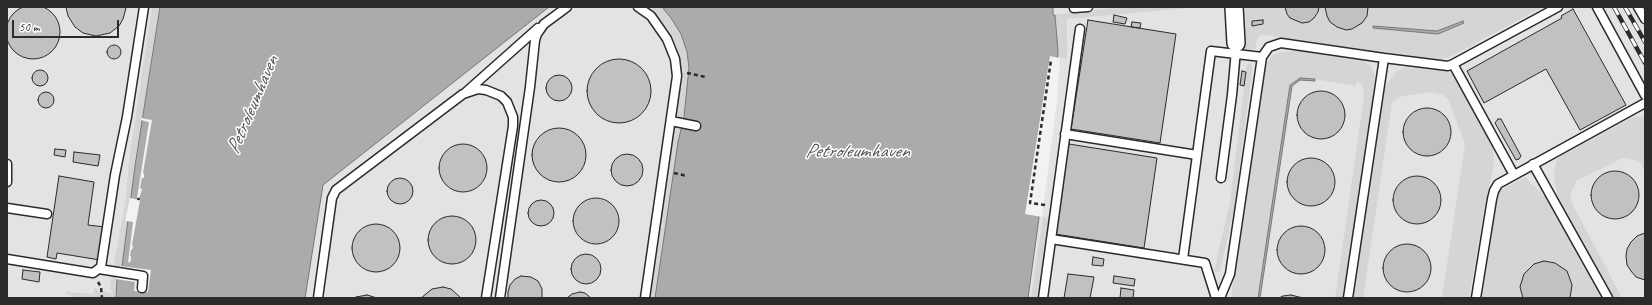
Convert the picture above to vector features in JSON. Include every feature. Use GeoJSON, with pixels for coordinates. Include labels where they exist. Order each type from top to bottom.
{"type":"FeatureCollection","features":[{"type":"Feature","properties":{"kind":"street"},"geometry":{"type":"LineString","coordinates":[[1234,7],[1236,48]]}},
{"type":"Feature","properties":{"kind":"lane"},"geometry":{"type":"LineString","coordinates":[[96,271],[103,261],[115,175],[127,117],[144,7]]}},
{"type":"Feature","properties":{"kind":"lane"},"geometry":{"type":"LineString","coordinates":[[318,298],[332,198],[336,190],[463,94],[544,24],[567,7]]}},
{"type":"Feature","properties":{"kind":"lane"},"geometry":{"type":"LineString","coordinates":[[638,7],[651,16],[668,39],[675,59],[677,81],[673,122],[645,298]]}},
{"type":"Feature","properties":{"kind":"lane"},"geometry":{"type":"LineString","coordinates":[[1074,8],[1088,7]]}},
{"type":"Feature","properties":{"kind":"lane"},"geometry":{"type":"LineString","coordinates":[[1220,298],[1230,274],[1262,57],[1269,47],[1281,43],[1440,65],[1453,64],[1558,7]]}},
{"type":"Feature","properties":{"kind":"lane"},"geometry":{"type":"LineString","coordinates":[[1597,7],[1642,84],[1645,95]]}},
{"type":"Feature","properties":{"kind":"lane"},"geometry":{"type":"LineString","coordinates":[[1638,7],[1645,19]]}},
{"type":"Feature","properties":{"kind":"lane"},"geometry":{"type":"LineString","coordinates":[[500,298],[530,87],[535,40],[544,24]]}},
{"type":"Feature","properties":{"kind":"lane"},"geometry":{"type":"LineString","coordinates":[[1043,298],[1080,29]]}},
{"type":"Feature","properties":{"kind":"lane"},"geometry":{"type":"LineString","coordinates":[[1183,259],[1211,51],[1236,48],[1262,57]]}},
{"type":"Feature","properties":{"kind":"lane"},"geometry":{"type":"LineString","coordinates":[[1221,178],[1232,95],[1236,48]]}},
{"type":"Feature","properties":{"kind":"lane"},"geometry":{"type":"LineString","coordinates":[[1348,298],[1384,58]]}},
{"type":"Feature","properties":{"kind":"lane"},"geometry":{"type":"LineString","coordinates":[[1453,64],[1514,175]]}},
{"type":"Feature","properties":{"kind":"lane"},"geometry":{"type":"LineString","coordinates":[[463,94],[478,89],[494,92],[507,102],[513,117],[513,126],[486,298]]}},
{"type":"Feature","properties":{"kind":"lane"},"geometry":{"type":"LineString","coordinates":[[1476,298],[1493,193],[1498,184],[1645,103]]}},
{"type":"Feature","properties":{"kind":"lane"},"geometry":{"type":"LineString","coordinates":[[673,122],[696,126]]}},
{"type":"Feature","properties":{"kind":"lane"},"geometry":{"type":"LineString","coordinates":[[1066,134],[1197,155]]}},
{"type":"Feature","properties":{"kind":"lane"},"geometry":{"type":"LineString","coordinates":[[7,164],[7,182]]}},
{"type":"Feature","properties":{"kind":"lane"},"geometry":{"type":"LineString","coordinates":[[1533,164],[1608,298]]}},
{"type":"Feature","properties":{"kind":"lane"},"geometry":{"type":"LineString","coordinates":[[7,208],[47,214]]}},
{"type":"Feature","properties":{"kind":"lane"},"geometry":{"type":"LineString","coordinates":[[1051,239],[1205,262],[1216,298]]}},
{"type":"Feature","properties":{"kind":"lane"},"geometry":{"type":"LineString","coordinates":[[7,259],[143,276],[142,288]]}},
{"type":"Feature","properties":{"kind":"path"},"geometry":{"type":"LineString","coordinates":[[1051,60],[1030,203],[1056,207]]}},
{"type":"Feature","properties":{"kind":"path"},"geometry":{"type":"LineString","coordinates":[[684,72],[706,77]]}},
{"type":"Feature","properties":{"kind":"path"},"geometry":{"type":"LineString","coordinates":[[667,172],[687,176]]}},
{"type":"Feature","properties":{"kind":"path"},"geometry":{"type":"LineString","coordinates":[[96,271],[102,298]]}},
{"type":"Feature","properties":{"kind":"shaded area"},"geometry":{"type":"Polygon","coordinates":[[[7,7],[1645,7],[1645,298],[7,298],[7,7]]]}},
{"type":"Feature","properties":{"kind":"shaded area"},"geometry":{"type":"Polygon","coordinates":[[[152,7],[160,7],[135,166],[122,266],[117,280],[116,298],[78,298],[66,294],[66,292],[93,294],[95,287],[98,291],[112,293],[110,286],[126,198],[129,161],[152,7]]]}},
{"type":"Feature","properties":{"kind":"shaded area"},"geometry":{"type":"Polygon","coordinates":[[[653,7],[662,7],[675,24],[684,41],[689,68],[684,117],[678,142],[655,298],[649,298],[659,228],[662,228],[663,223],[659,222],[680,88],[682,88],[683,85],[680,84],[681,69],[676,44],[669,30],[651,10],[653,7]]]}},
{"type":"Feature","properties":{"kind":"shaded area"},"geometry":{"type":"Polygon","coordinates":[[[1130,7],[1199,7],[1067,19],[1067,59],[1058,57],[1055,15],[1130,7]]]}},
{"type":"Feature","properties":{"kind":"shaded area"},"geometry":{"type":"Polygon","coordinates":[[[1242,7],[1542,7],[1452,56],[1437,60],[1265,35],[1259,36],[1255,49],[1246,50],[1243,46],[1242,7]]]}},
{"type":"Feature","properties":{"kind":"shaded area"},"geometry":{"type":"Polygon","coordinates":[[[1301,51],[1361,60],[1371,66],[1375,76],[1376,83],[1344,298],[1335,298],[1364,96],[1362,85],[1357,80],[1356,86],[1309,78],[1300,78],[1290,85],[1258,298],[1231,298],[1266,66],[1269,59],[1275,54],[1301,51]]]}},
{"type":"Feature","properties":{"kind":"shaded area"},"geometry":{"type":"Polygon","coordinates":[[[1250,63],[1252,65],[1252,73],[1234,208],[1220,272],[1214,271],[1230,202],[1247,65],[1250,63]]]}},
{"type":"Feature","properties":{"kind":"shaded area"},"geometry":{"type":"Polygon","coordinates":[[[1405,67],[1445,71],[1456,76],[1493,146],[1494,164],[1486,198],[1469,298],[1442,298],[1465,144],[1448,99],[1441,94],[1431,92],[1404,96],[1397,98],[1392,103],[1363,298],[1352,298],[1382,90],[1396,72],[1405,67]]]}},
{"type":"Feature","properties":{"kind":"shaded area"},"geometry":{"type":"Polygon","coordinates":[[[1633,117],[1645,117],[1645,172],[1639,161],[1623,158],[1576,181],[1570,196],[1573,205],[1622,298],[1612,298],[1558,199],[1554,175],[1556,160],[1633,117]]]}},
{"type":"Feature","properties":{"kind":"shaded area"},"geometry":{"type":"Polygon","coordinates":[[[1525,177],[1550,202],[1604,298],[1482,298],[1497,196],[1501,190],[1525,177]]]}},
{"type":"Feature","properties":{"kind":"shaded area"},"geometry":{"type":"Polygon","coordinates":[[[1049,216],[1052,216],[1040,298],[1031,298],[1043,217],[1049,218],[1049,216]]]}},
{"type":"Feature","properties":{"kind":"water","name":"Petroleumhaven"},"geometry":{"type":"Polygon","coordinates":[[[160,7],[549,7],[323,185],[305,298],[116,298],[117,280],[122,266],[135,166],[160,7]]]}},
{"type":"Feature","properties":{"kind":"water","name":"Petroleumhaven"},"geometry":{"type":"Polygon","coordinates":[[[662,7],[1054,7],[1053,15],[1055,15],[1058,51],[1055,101],[1028,298],[655,298],[678,142],[684,117],[689,68],[687,52],[681,34],[662,7]]]}},
{"type":"Feature","properties":{"kind":"water"},"geometry":{"type":"Polygon","coordinates":[[[1463,21],[1464,23],[1438,34],[1373,28],[1373,26],[1437,31],[1463,21]]]}},
{"type":"Feature","properties":{"kind":"water"},"geometry":{"type":"Polygon","coordinates":[[[1300,78],[1315,79],[1315,81],[1300,80],[1292,86],[1260,298],[1258,298],[1290,85],[1300,78]]]}},
{"type":"Feature","properties":{"kind":"pier"},"geometry":{"type":"Polygon","coordinates":[[[1050,56],[1060,58],[1057,101],[1042,217],[1025,214],[1050,56]]]}},
{"type":"Feature","properties":{"kind":"pier"},"geometry":{"type":"Polygon","coordinates":[[[141,118],[152,120],[143,173],[144,178],[142,178],[140,188],[142,189],[139,198],[137,198],[149,122],[141,120],[141,118]]]}},
{"type":"Feature","properties":{"kind":"pier"},"geometry":{"type":"Polygon","coordinates":[[[130,198],[140,200],[130,256],[131,261],[128,263],[133,222],[125,221],[130,198]]]}},
{"type":"Feature","properties":{"kind":"pier"},"geometry":{"type":"Polygon","coordinates":[[[120,266],[151,270],[148,292],[134,291],[135,282],[116,279],[120,266]]]}},
{"type":"Feature","properties":{"kind":"building"},"geometry":{"type":"Polygon","coordinates":[[[33,5],[43,7],[52,13],[58,22],[60,32],[58,42],[52,51],[43,57],[33,59],[23,57],[14,51],[8,42],[6,32],[8,22],[14,13],[23,7],[33,5]]]}},
{"type":"Feature","properties":{"kind":"building"},"geometry":{"type":"Polygon","coordinates":[[[66,7],[126,8],[119,26],[110,33],[96,36],[83,33],[75,27],[68,16],[66,7]]]}},
{"type":"Feature","properties":{"kind":"building"},"geometry":{"type":"Polygon","coordinates":[[[1285,7],[1319,7],[1314,18],[1309,22],[1302,23],[1290,18],[1285,7]]]}},
{"type":"Feature","properties":{"kind":"building"},"geometry":{"type":"Polygon","coordinates":[[[1325,7],[1368,7],[1367,16],[1362,23],[1352,29],[1346,30],[1337,27],[1330,22],[1325,7]]]}},
{"type":"Feature","properties":{"kind":"building"},"geometry":{"type":"Polygon","coordinates":[[[1573,9],[1626,105],[1580,130],[1546,69],[1484,103],[1467,71],[1562,18],[1561,16],[1573,9]]]}},
{"type":"Feature","properties":{"kind":"building"},"geometry":{"type":"Polygon","coordinates":[[[1114,15],[1127,18],[1125,24],[1113,22],[1114,15]]]}},
{"type":"Feature","properties":{"kind":"building"},"geometry":{"type":"Polygon","coordinates":[[[1088,20],[1176,34],[1160,143],[1071,129],[1088,20]]]}},
{"type":"Feature","properties":{"kind":"building"},"geometry":{"type":"Polygon","coordinates":[[[1263,20],[1263,24],[1252,26],[1252,21],[1263,20]]]}},
{"type":"Feature","properties":{"kind":"building"},"geometry":{"type":"Polygon","coordinates":[[[1132,22],[1141,23],[1140,28],[1131,27],[1132,22]]]}},
{"type":"Feature","properties":{"kind":"building"},"geometry":{"type":"Polygon","coordinates":[[[114,45],[119,47],[121,52],[119,57],[114,59],[109,57],[107,52],[109,47],[114,45]]]}},
{"type":"Feature","properties":{"kind":"building"},"geometry":{"type":"Polygon","coordinates":[[[619,59],[637,65],[645,73],[651,91],[645,109],[637,117],[619,123],[601,117],[593,109],[587,91],[593,73],[601,65],[619,59]]]}},
{"type":"Feature","properties":{"kind":"building"},"geometry":{"type":"Polygon","coordinates":[[[37,70],[43,70],[48,75],[46,84],[43,86],[37,86],[32,81],[32,75],[37,70]]]}},
{"type":"Feature","properties":{"kind":"building"},"geometry":{"type":"Polygon","coordinates":[[[1242,71],[1246,72],[1244,86],[1240,85],[1242,71]]]}},
{"type":"Feature","properties":{"kind":"building"},"geometry":{"type":"Polygon","coordinates":[[[559,75],[568,79],[572,88],[568,97],[559,101],[550,97],[546,88],[550,79],[559,75]]]}},
{"type":"Feature","properties":{"kind":"building"},"geometry":{"type":"Polygon","coordinates":[[[1321,91],[1330,93],[1338,98],[1343,106],[1345,115],[1343,124],[1338,132],[1330,137],[1321,139],[1312,137],[1304,132],[1299,124],[1297,115],[1299,106],[1304,98],[1312,93],[1321,91]]]}},
{"type":"Feature","properties":{"kind":"building"},"geometry":{"type":"Polygon","coordinates":[[[43,92],[49,92],[54,97],[52,106],[49,108],[43,108],[38,103],[38,97],[43,92]]]}},
{"type":"Feature","properties":{"kind":"building"},"geometry":{"type":"Polygon","coordinates":[[[1427,108],[1436,110],[1444,115],[1449,123],[1451,132],[1449,141],[1444,149],[1436,154],[1427,156],[1418,154],[1410,149],[1405,141],[1403,132],[1405,123],[1410,115],[1418,110],[1427,108]]]}},
{"type":"Feature","properties":{"kind":"building"},"geometry":{"type":"Polygon","coordinates":[[[1498,119],[1501,119],[1521,156],[1519,159],[1516,160],[1495,123],[1498,119]]]}},
{"type":"Feature","properties":{"kind":"building"},"geometry":{"type":"Polygon","coordinates":[[[559,128],[569,130],[578,136],[584,145],[586,155],[584,165],[578,174],[569,180],[559,182],[549,180],[540,174],[534,165],[532,155],[534,145],[540,136],[549,130],[559,128]]]}},
{"type":"Feature","properties":{"kind":"building"},"geometry":{"type":"Polygon","coordinates":[[[458,144],[468,144],[480,151],[487,163],[487,173],[480,185],[468,192],[458,192],[450,188],[443,181],[439,173],[439,163],[443,155],[450,148],[458,144]]]}},
{"type":"Feature","properties":{"kind":"building"},"geometry":{"type":"Polygon","coordinates":[[[1069,144],[1157,158],[1144,248],[1055,234],[1069,144]]]}},
{"type":"Feature","properties":{"kind":"building"},"geometry":{"type":"Polygon","coordinates":[[[55,149],[66,150],[65,157],[54,155],[55,149]]]}},
{"type":"Feature","properties":{"kind":"building"},"geometry":{"type":"Polygon","coordinates":[[[74,152],[100,155],[98,166],[73,162],[74,152]]]}},
{"type":"Feature","properties":{"kind":"building"},"geometry":{"type":"Polygon","coordinates":[[[630,154],[636,156],[641,161],[643,170],[641,179],[636,184],[624,186],[618,184],[613,179],[611,167],[613,161],[618,156],[630,154]]]}},
{"type":"Feature","properties":{"kind":"building"},"geometry":{"type":"Polygon","coordinates":[[[1311,158],[1320,160],[1328,165],[1333,173],[1335,182],[1333,191],[1328,199],[1320,204],[1311,206],[1302,204],[1294,199],[1289,191],[1287,182],[1289,173],[1294,165],[1302,160],[1311,158]]]}},
{"type":"Feature","properties":{"kind":"building"},"geometry":{"type":"Polygon","coordinates":[[[1615,171],[1624,173],[1632,178],[1637,186],[1639,195],[1637,204],[1632,212],[1624,217],[1615,219],[1606,217],[1598,212],[1593,204],[1591,195],[1593,186],[1598,178],[1606,173],[1615,171]]]}},
{"type":"Feature","properties":{"kind":"building"},"geometry":{"type":"Polygon","coordinates":[[[59,176],[94,182],[88,225],[105,227],[100,260],[57,253],[56,259],[47,257],[59,176]]]}},
{"type":"Feature","properties":{"kind":"building"},"geometry":{"type":"Polygon","coordinates":[[[1417,176],[1426,178],[1434,183],[1439,191],[1441,200],[1439,209],[1434,217],[1426,222],[1417,224],[1408,222],[1400,217],[1395,209],[1393,200],[1395,191],[1400,183],[1408,178],[1417,176]]]}},
{"type":"Feature","properties":{"kind":"building"},"geometry":{"type":"Polygon","coordinates":[[[400,178],[409,182],[413,191],[409,200],[400,204],[391,200],[387,191],[391,182],[400,178]]]}},
{"type":"Feature","properties":{"kind":"building"},"geometry":{"type":"Polygon","coordinates":[[[596,198],[609,202],[615,208],[619,221],[615,234],[609,240],[596,244],[583,240],[577,234],[573,221],[577,208],[583,202],[596,198]]]}},
{"type":"Feature","properties":{"kind":"building"},"geometry":{"type":"Polygon","coordinates":[[[541,200],[550,204],[554,213],[550,222],[541,226],[532,222],[528,213],[532,204],[541,200]]]}},
{"type":"Feature","properties":{"kind":"building"},"geometry":{"type":"Polygon","coordinates":[[[447,216],[457,216],[469,223],[476,235],[476,245],[469,257],[457,264],[447,264],[439,260],[432,253],[428,245],[428,235],[432,227],[439,220],[447,216]]]}},
{"type":"Feature","properties":{"kind":"building"},"geometry":{"type":"Polygon","coordinates":[[[376,224],[385,226],[393,231],[398,239],[400,248],[398,257],[393,265],[385,270],[376,272],[367,270],[359,265],[354,257],[352,248],[354,239],[359,231],[367,226],[376,224]]]}},
{"type":"Feature","properties":{"kind":"building"},"geometry":{"type":"Polygon","coordinates":[[[1301,226],[1310,228],[1318,233],[1323,241],[1325,250],[1323,259],[1318,267],[1310,272],[1301,274],[1292,272],[1284,267],[1279,259],[1277,250],[1279,241],[1284,233],[1292,228],[1301,226]]]}},
{"type":"Feature","properties":{"kind":"building"},"geometry":{"type":"Polygon","coordinates":[[[1645,233],[1645,280],[1636,277],[1631,271],[1627,265],[1626,256],[1627,249],[1631,242],[1637,236],[1645,233]]]}},
{"type":"Feature","properties":{"kind":"building"},"geometry":{"type":"Polygon","coordinates":[[[1407,244],[1416,246],[1424,251],[1429,259],[1431,268],[1429,277],[1424,285],[1416,290],[1407,292],[1398,290],[1390,285],[1385,277],[1383,268],[1385,259],[1390,251],[1398,246],[1407,244]]]}},
{"type":"Feature","properties":{"kind":"building"},"geometry":{"type":"Polygon","coordinates":[[[586,254],[597,258],[601,269],[597,280],[586,284],[575,280],[571,269],[575,258],[586,254]]]}},
{"type":"Feature","properties":{"kind":"building"},"geometry":{"type":"Polygon","coordinates":[[[1093,257],[1104,259],[1103,266],[1092,265],[1093,257]]]}},
{"type":"Feature","properties":{"kind":"building"},"geometry":{"type":"Polygon","coordinates":[[[1544,261],[1555,263],[1567,271],[1572,285],[1570,298],[1523,298],[1520,287],[1524,274],[1534,264],[1544,261]]]}},
{"type":"Feature","properties":{"kind":"building"},"geometry":{"type":"Polygon","coordinates":[[[23,270],[40,272],[39,282],[22,279],[23,270]]]}},
{"type":"Feature","properties":{"kind":"building"},"geometry":{"type":"Polygon","coordinates":[[[1068,274],[1094,277],[1090,298],[1064,298],[1068,274]]]}},
{"type":"Feature","properties":{"kind":"building"},"geometry":{"type":"Polygon","coordinates":[[[521,276],[531,277],[538,281],[542,289],[542,298],[508,298],[510,285],[515,279],[521,276]]]}},
{"type":"Feature","properties":{"kind":"building"},"geometry":{"type":"Polygon","coordinates":[[[1114,276],[1135,279],[1134,286],[1113,283],[1114,276]]]}},
{"type":"Feature","properties":{"kind":"building"},"geometry":{"type":"Polygon","coordinates":[[[443,287],[451,289],[461,298],[421,298],[432,289],[443,287]]]}},
{"type":"Feature","properties":{"kind":"building"},"geometry":{"type":"Polygon","coordinates":[[[1121,288],[1134,290],[1133,298],[1120,298],[1121,288]]]}},
{"type":"Feature","properties":{"kind":"building"},"geometry":{"type":"Polygon","coordinates":[[[580,292],[585,293],[591,298],[567,298],[572,294],[580,292]]]}},
{"type":"Feature","properties":{"kind":"building"},"geometry":{"type":"Polygon","coordinates":[[[367,295],[377,298],[354,298],[356,297],[367,295]]]}},
{"type":"Feature","properties":{"kind":"building"},"geometry":{"type":"Polygon","coordinates":[[[1291,295],[1303,298],[1279,298],[1283,296],[1291,295]]]}},
{"type":"Feature","properties":{"kind":"railway"},"geometry":{"type":"LineString","coordinates":[[1614,7],[1645,63]]}},
{"type":"Feature","properties":{"kind":"railway"},"geometry":{"type":"LineString","coordinates":[[1625,7],[1645,42]]}}]}
